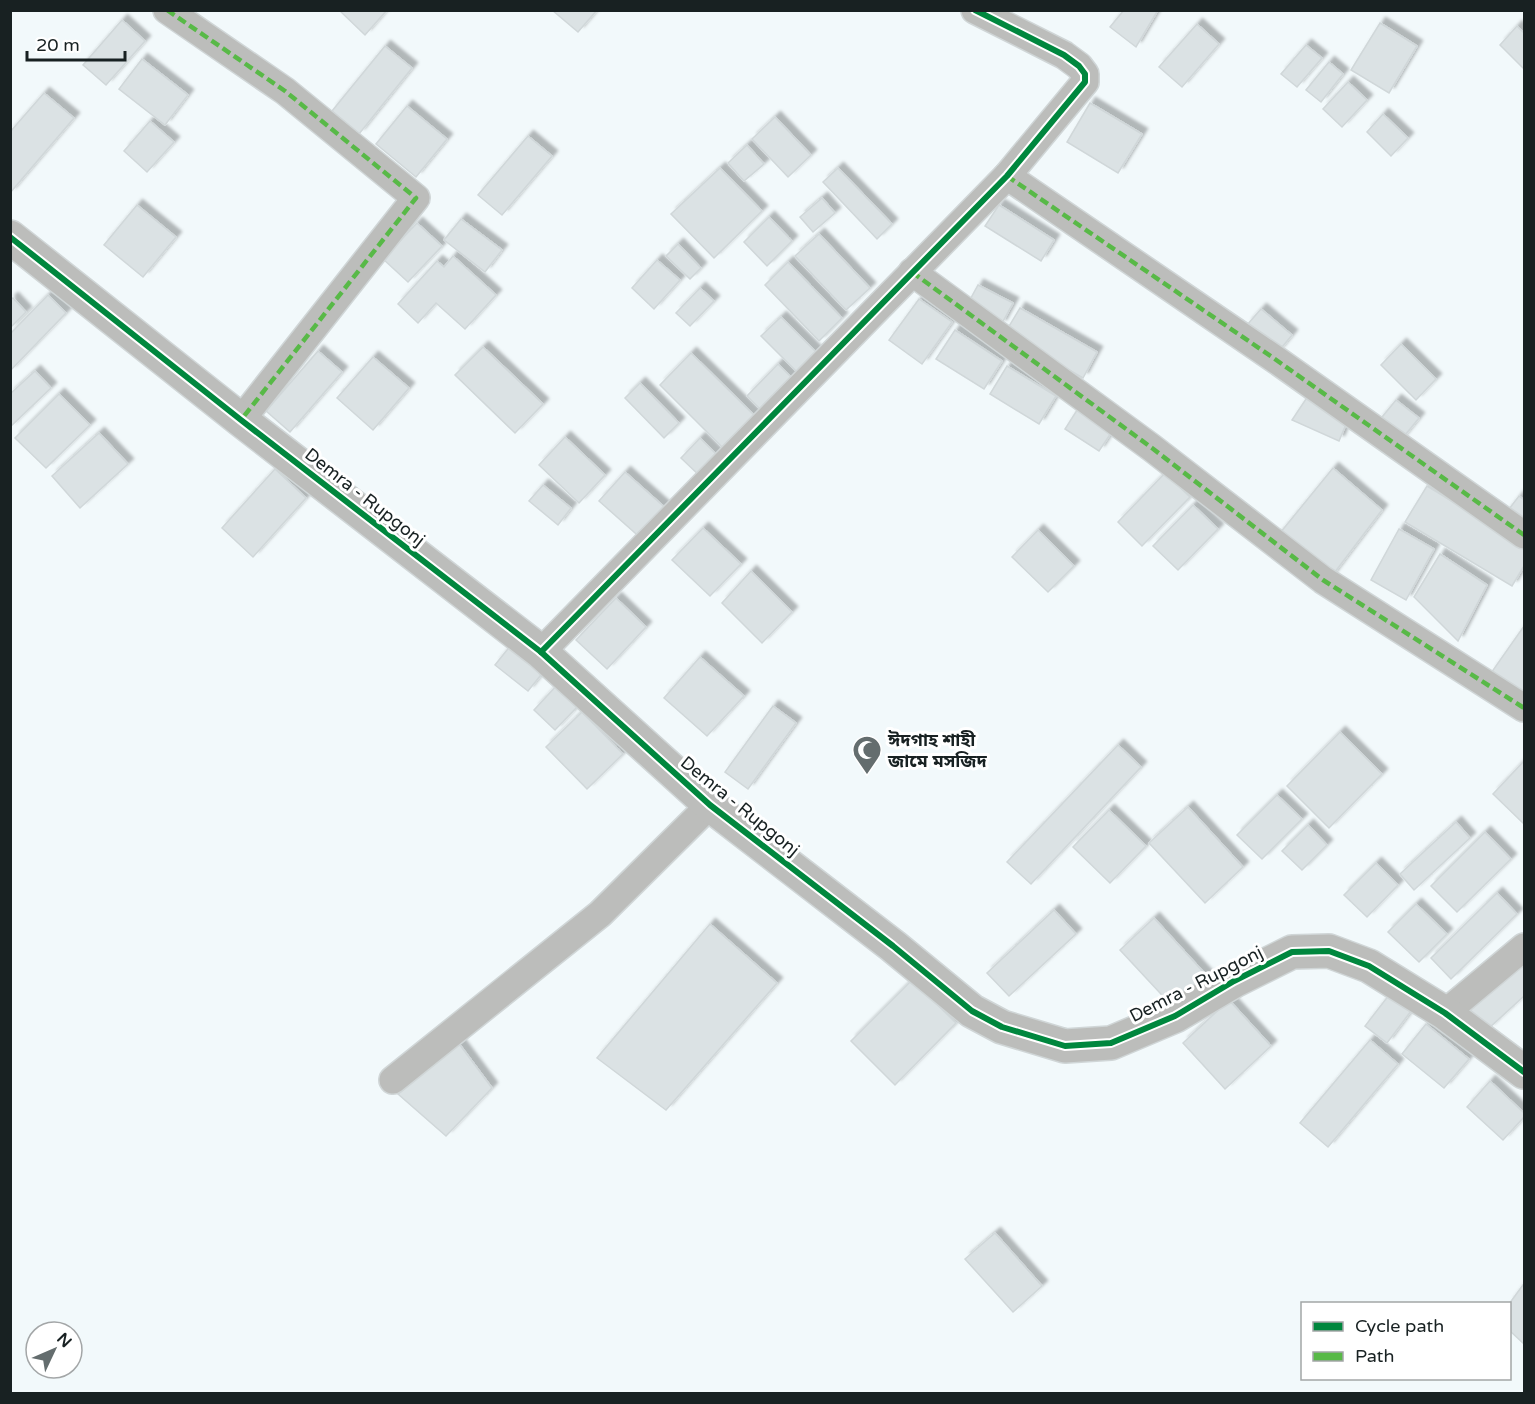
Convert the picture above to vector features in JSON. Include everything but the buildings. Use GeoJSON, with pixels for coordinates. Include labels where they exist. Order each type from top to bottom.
{"type":"FeatureCollection","features":[{"type":"Feature","properties":{"kind":"street"},"geometry":{"type":"LineString","coordinates":[[167,10],[285,91],[416,198],[241,420]]}},
{"type":"Feature","properties":{"kind":"street"},"geometry":{"type":"LineString","coordinates":[[541,652],[1007,176],[1077,94],[1085,82],[1085,74],[1079,66],[1064,55],[975,10]]}},
{"type":"Feature","properties":{"kind":"street"},"geometry":{"type":"LineString","coordinates":[[1007,176],[1281,364],[1524,535]]}},
{"type":"Feature","properties":{"kind":"street","name":"Demra - Rupgonj"},"geometry":{"type":"LineString","coordinates":[[10,237],[241,420],[541,652],[710,805],[893,946],[972,1011],[1002,1028],[1065,1046],[1111,1043],[1175,1016],[1234,981],[1292,952],[1329,951],[1369,966],[1445,1013],[1524,1072]]}},
{"type":"Feature","properties":{"kind":"street"},"geometry":{"type":"LineString","coordinates":[[912,272],[1152,448],[1323,580],[1524,708]]}},
{"type":"Feature","properties":{"kind":"street"},"geometry":{"type":"LineString","coordinates":[[393,1080],[600,914],[710,805]]}},
{"type":"Feature","properties":{"kind":"street"},"geometry":{"type":"LineString","coordinates":[[1445,1013],[1524,948]]}},
{"type":"Feature","properties":{"kind":"marked path"},"geometry":{"type":"LineString","coordinates":[[167,10],[285,91],[416,198],[241,420]]}},
{"type":"Feature","properties":{"kind":"marked path"},"geometry":{"type":"LineString","coordinates":[[1007,176],[1272,357],[1524,535]]}},
{"type":"Feature","properties":{"kind":"marked path"},"geometry":{"type":"LineString","coordinates":[[912,272],[1152,448],[1323,580],[1524,708]]}},
{"type":"Feature","properties":{"kind":"cycle path"},"geometry":{"type":"LineString","coordinates":[[541,652],[1007,176],[1085,82],[1085,74],[1079,66],[1064,55],[975,10]]}},
{"type":"Feature","properties":{"kind":"cycle path"},"geometry":{"type":"LineString","coordinates":[[10,237],[241,420],[541,652],[710,805],[893,946],[972,1011],[1002,1027],[1065,1046],[1111,1043],[1175,1016],[1234,981],[1292,952],[1329,951],[1369,966],[1445,1013],[1524,1072]]}},
{"type":"Feature","properties":{"kind":"place","name":"ঈদগাহ শাহী জামে মসজিদ"},"geometry":{"type":"Point","coordinates":[867,776]}}]}
